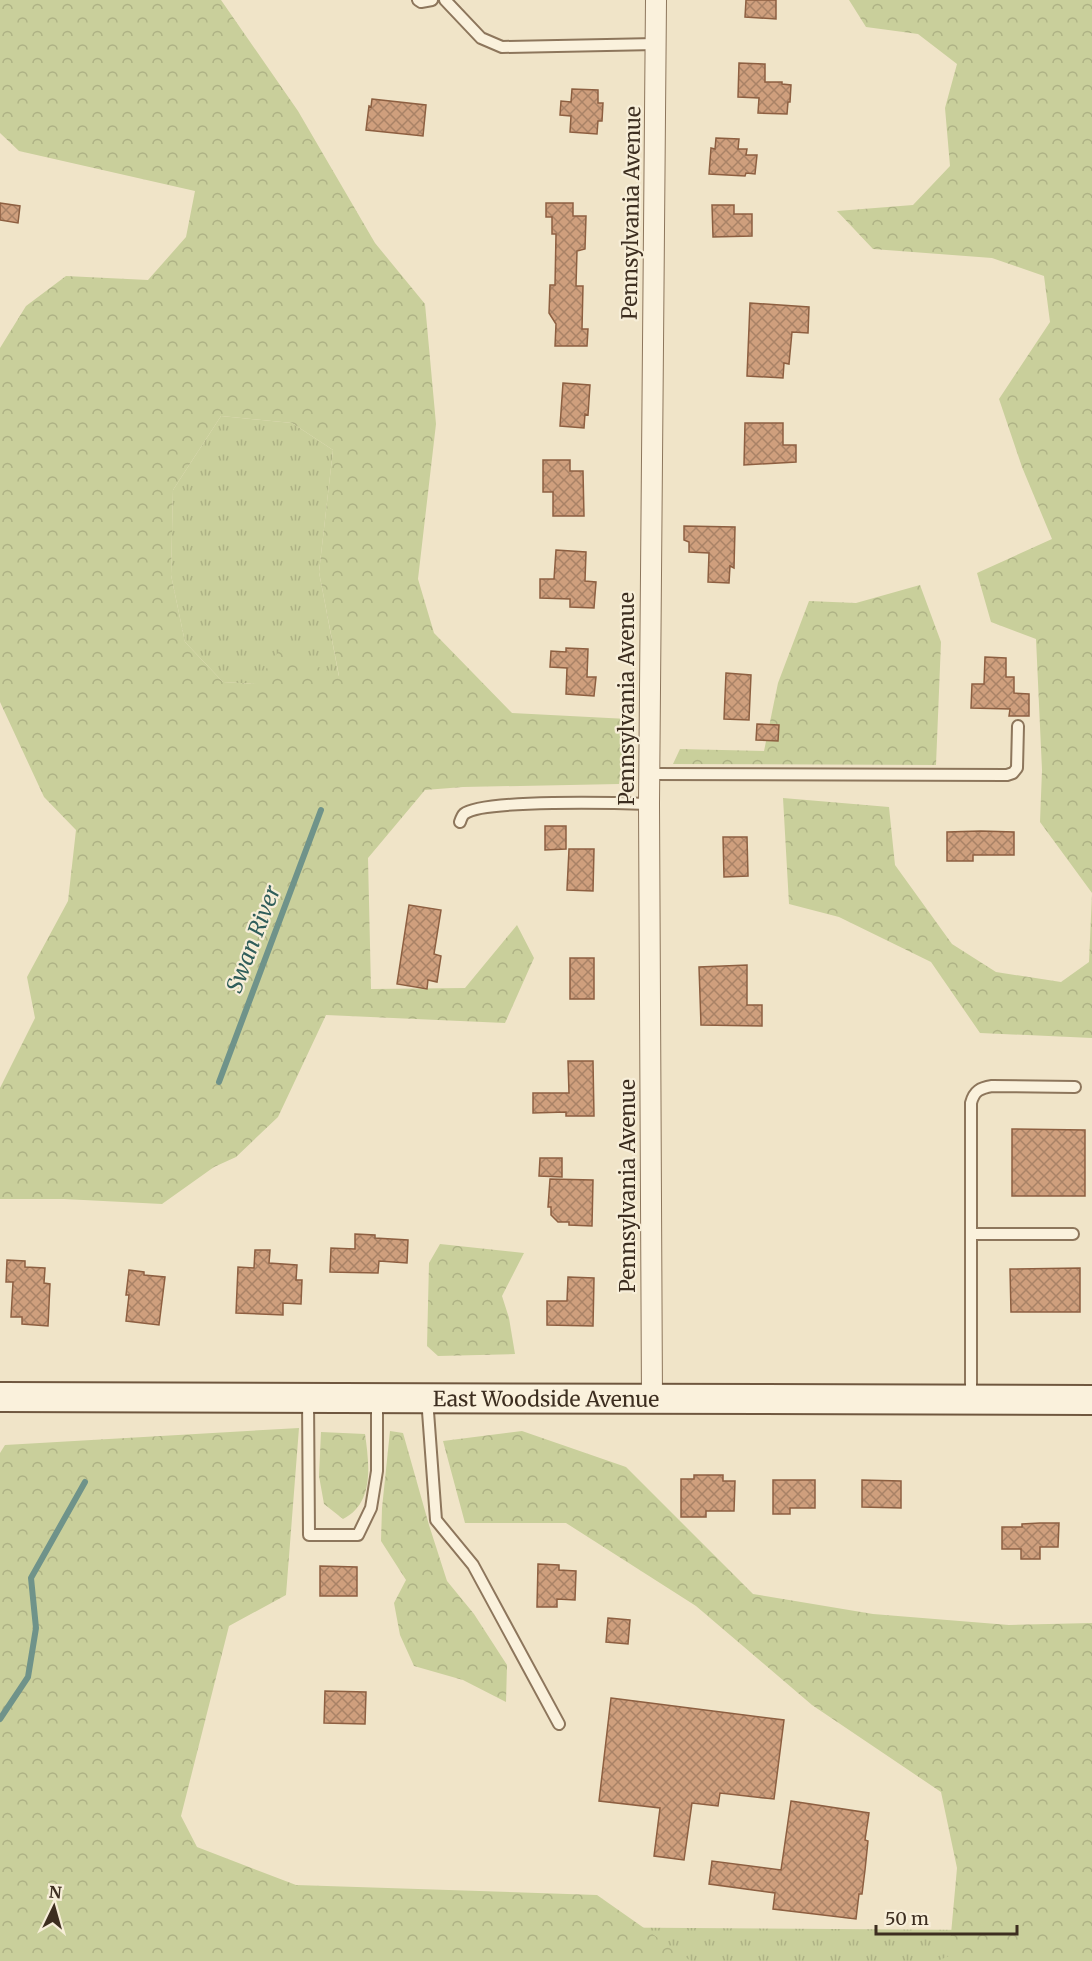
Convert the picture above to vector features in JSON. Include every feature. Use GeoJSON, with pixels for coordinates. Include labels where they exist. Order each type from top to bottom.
{"type":"FeatureCollection","features":[{"type":"Feature","properties":{"kind":"main road","name":"East Woodside Avenue"},"geometry":{"type":"LineString","coordinates":[[0,1397],[1092,1400]]}},
{"type":"Feature","properties":{"kind":"street","name":"Pennsylvania Avenue"},"geometry":{"type":"LineString","coordinates":[[652,1399],[649,804],[657,0]]}},
{"type":"Feature","properties":{"kind":"lane"},"geometry":{"type":"LineString","coordinates":[[418,0],[421,2],[432,0]]}},
{"type":"Feature","properties":{"kind":"lane"},"geometry":{"type":"LineString","coordinates":[[445,0],[481,38],[502,47],[656,44]]}},
{"type":"Feature","properties":{"kind":"lane"},"geometry":{"type":"LineString","coordinates":[[650,774],[1007,775],[1013,773],[1017,768],[1018,726]]}},
{"type":"Feature","properties":{"kind":"lane"},"geometry":{"type":"LineString","coordinates":[[459,822],[464,814],[502,805],[649,804]]}},
{"type":"Feature","properties":{"kind":"lane"},"geometry":{"type":"LineString","coordinates":[[971,1399],[971,1103],[976,1092],[992,1086],[1075,1087]]}},
{"type":"Feature","properties":{"kind":"lane"},"geometry":{"type":"LineString","coordinates":[[971,1234],[1073,1234]]}},
{"type":"Feature","properties":{"kind":"lane"},"geometry":{"type":"LineString","coordinates":[[308,1398],[309,1535],[358,1535],[371,1508],[377,1471],[377,1398]]}},
{"type":"Feature","properties":{"kind":"lane"},"geometry":{"type":"LineString","coordinates":[[427,1398],[436,1520],[473,1565],[560,1724]]}},
{"type":"Feature","properties":{"kind":"green space"},"geometry":{"type":"Polygon","coordinates":[[[0,0],[221,0],[298,111],[375,243],[425,304],[436,424],[418,579],[434,633],[512,713],[628,719],[619,784],[463,787],[425,790],[368,858],[371,989],[465,988],[517,925],[534,958],[505,1023],[326,1015],[278,1117],[236,1157],[214,1167],[162,1204],[64,1199],[0,1199],[0,1088],[35,1018],[27,977],[68,901],[76,830],[44,797],[0,702],[0,348],[26,306],[66,276],[148,280],[186,237],[195,191],[19,151],[0,133],[0,0]],[[221,416],[173,490],[171,575],[185,642],[223,682],[255,684],[280,650],[339,676],[319,572],[333,450],[292,423],[221,416]]]}},
{"type":"Feature","properties":{"kind":"green space"},"geometry":{"type":"Polygon","coordinates":[[[849,0],[1092,0],[1092,893],[1040,822],[1042,770],[1036,639],[991,622],[977,573],[1052,539],[1022,467],[999,399],[1050,322],[1044,276],[992,258],[873,249],[837,211],[913,205],[950,166],[945,108],[957,64],[918,34],[866,27],[849,0]]]}},
{"type":"Feature","properties":{"kind":"green space"},"geometry":{"type":"Polygon","coordinates":[[[221,416],[292,423],[333,450],[319,572],[339,677],[255,684],[223,682],[185,642],[171,575],[173,490],[221,416]]]}},
{"type":"Feature","properties":{"kind":"green space"},"geometry":{"type":"Polygon","coordinates":[[[920,585],[941,642],[936,765],[673,764],[680,749],[764,751],[778,683],[809,601],[856,603],[920,585]]]}},
{"type":"Feature","properties":{"kind":"green space"},"geometry":{"type":"Polygon","coordinates":[[[783,798],[889,807],[895,865],[952,944],[996,972],[1061,982],[1089,962],[1092,894],[1092,1038],[980,1033],[931,962],[839,917],[789,904],[783,798]]]}},
{"type":"Feature","properties":{"kind":"green space"},"geometry":{"type":"Polygon","coordinates":[[[440,1244],[524,1253],[502,1296],[509,1318],[515,1354],[438,1356],[427,1346],[429,1263],[440,1244]]]}},
{"type":"Feature","properties":{"kind":"green space"},"geometry":{"type":"Polygon","coordinates":[[[299,1428],[286,1595],[229,1626],[181,1816],[197,1847],[296,1885],[597,1895],[691,1961],[0,1961],[0,1453],[5,1445],[299,1428]]]}},
{"type":"Feature","properties":{"kind":"green space"},"geometry":{"type":"Polygon","coordinates":[[[390,1431],[403,1433],[447,1581],[474,1614],[507,1665],[506,1702],[463,1680],[414,1666],[400,1635],[394,1603],[406,1580],[381,1541],[390,1431]]]}},
{"type":"Feature","properties":{"kind":"green space"},"geometry":{"type":"Polygon","coordinates":[[[522,1431],[626,1467],[753,1594],[873,1614],[1009,1625],[1092,1623],[1092,1961],[937,1961],[949,1956],[957,1868],[941,1792],[812,1705],[696,1606],[566,1523],[465,1523],[443,1441],[522,1431]]]}},
{"type":"Feature","properties":{"kind":"green space"},"geometry":{"type":"Polygon","coordinates":[[[321,1432],[365,1434],[368,1481],[365,1493],[353,1512],[343,1519],[324,1504],[319,1476],[321,1432]]]}},
{"type":"Feature","properties":{"kind":"green space"},"geometry":{"type":"Polygon","coordinates":[[[108,1924],[979,1930],[1092,1947],[1092,1961],[98,1961],[108,1924]]]}},
{"type":"Feature","properties":{"kind":"building"},"geometry":{"type":"Polygon","coordinates":[[[746,0],[776,0],[776,19],[745,17],[746,0]]]}},
{"type":"Feature","properties":{"kind":"building"},"geometry":{"type":"Polygon","coordinates":[[[739,63],[765,64],[765,82],[782,82],[782,84],[791,85],[787,114],[758,113],[759,98],[738,97],[739,63]]]}},
{"type":"Feature","properties":{"kind":"building"},"geometry":{"type":"Polygon","coordinates":[[[572,89],[598,90],[598,103],[603,103],[602,121],[598,121],[597,134],[570,132],[571,116],[560,115],[561,101],[571,102],[572,89]]]}},
{"type":"Feature","properties":{"kind":"building"},"geometry":{"type":"Polygon","coordinates":[[[372,99],[426,105],[423,136],[366,130],[372,99]]]}},
{"type":"Feature","properties":{"kind":"building"},"geometry":{"type":"Polygon","coordinates":[[[716,138],[739,139],[738,149],[747,149],[746,155],[757,155],[755,174],[746,173],[745,176],[709,174],[711,148],[715,149],[716,138]]]}},
{"type":"Feature","properties":{"kind":"building"},"geometry":{"type":"Polygon","coordinates":[[[0,203],[20,206],[18,223],[0,220],[0,203]]]}},
{"type":"Feature","properties":{"kind":"building"},"geometry":{"type":"Polygon","coordinates":[[[546,203],[573,203],[573,216],[586,216],[585,249],[577,251],[576,286],[583,286],[582,329],[588,329],[587,346],[555,346],[556,324],[549,313],[550,285],[555,285],[556,234],[552,234],[552,217],[546,217],[546,203]]]}},
{"type":"Feature","properties":{"kind":"building"},"geometry":{"type":"Polygon","coordinates":[[[712,205],[734,205],[734,214],[752,214],[752,236],[713,237],[712,205]]]}},
{"type":"Feature","properties":{"kind":"building"},"geometry":{"type":"Polygon","coordinates":[[[750,303],[809,307],[808,333],[792,332],[789,364],[784,363],[783,378],[747,376],[750,303]]]}},
{"type":"Feature","properties":{"kind":"building"},"geometry":{"type":"Polygon","coordinates":[[[563,383],[590,385],[588,415],[585,414],[584,428],[560,426],[563,383]]]}},
{"type":"Feature","properties":{"kind":"building"},"geometry":{"type":"Polygon","coordinates":[[[745,423],[783,423],[783,445],[796,445],[796,462],[744,465],[745,423]]]}},
{"type":"Feature","properties":{"kind":"building"},"geometry":{"type":"Polygon","coordinates":[[[543,460],[570,460],[570,471],[583,471],[584,516],[553,516],[553,492],[543,492],[543,460]]]}},
{"type":"Feature","properties":{"kind":"building"},"geometry":{"type":"Polygon","coordinates":[[[684,526],[735,527],[734,568],[730,566],[729,583],[708,582],[709,553],[689,552],[689,542],[684,540],[684,526]]]}},
{"type":"Feature","properties":{"kind":"building"},"geometry":{"type":"Polygon","coordinates":[[[556,550],[586,552],[585,581],[596,582],[594,608],[570,607],[570,599],[540,598],[540,579],[554,579],[556,550]]]}},
{"type":"Feature","properties":{"kind":"building"},"geometry":{"type":"Polygon","coordinates":[[[566,648],[588,649],[587,677],[596,677],[594,696],[566,694],[567,668],[550,667],[551,651],[566,652],[566,648]]]}},
{"type":"Feature","properties":{"kind":"building"},"geometry":{"type":"Polygon","coordinates":[[[985,657],[1006,658],[1006,677],[1014,677],[1014,693],[1029,694],[1029,716],[1009,716],[1010,709],[971,708],[972,684],[984,684],[985,657]]]}},
{"type":"Feature","properties":{"kind":"building"},"geometry":{"type":"Polygon","coordinates":[[[726,673],[751,675],[749,720],[724,719],[726,673]]]}},
{"type":"Feature","properties":{"kind":"building"},"geometry":{"type":"Polygon","coordinates":[[[757,724],[779,725],[778,741],[756,740],[757,724]]]}},
{"type":"Feature","properties":{"kind":"building"},"geometry":{"type":"Polygon","coordinates":[[[545,826],[566,826],[566,849],[545,850],[545,826]]]}},
{"type":"Feature","properties":{"kind":"building"},"geometry":{"type":"Polygon","coordinates":[[[947,832],[1014,832],[1014,855],[973,855],[973,861],[947,861],[947,832]]]}},
{"type":"Feature","properties":{"kind":"building"},"geometry":{"type":"Polygon","coordinates":[[[723,837],[747,837],[748,876],[724,877],[723,837]]]}},
{"type":"Feature","properties":{"kind":"building"},"geometry":{"type":"Polygon","coordinates":[[[569,849],[594,849],[593,891],[567,890],[569,849]]]}},
{"type":"Feature","properties":{"kind":"building"},"geometry":{"type":"Polygon","coordinates":[[[409,905],[441,910],[434,954],[441,956],[437,982],[428,980],[427,989],[397,984],[409,905]]]}},
{"type":"Feature","properties":{"kind":"building"},"geometry":{"type":"Polygon","coordinates":[[[570,958],[594,958],[594,999],[570,999],[570,958]]]}},
{"type":"Feature","properties":{"kind":"building"},"geometry":{"type":"Polygon","coordinates":[[[747,965],[747,1005],[762,1005],[762,1026],[701,1025],[699,967],[747,965]]]}},
{"type":"Feature","properties":{"kind":"building"},"geometry":{"type":"Polygon","coordinates":[[[568,1061],[593,1061],[594,1116],[566,1116],[566,1112],[533,1113],[533,1093],[569,1093],[568,1061]]]}},
{"type":"Feature","properties":{"kind":"building"},"geometry":{"type":"Polygon","coordinates":[[[1012,1129],[1085,1130],[1085,1196],[1012,1196],[1012,1129]]]}},
{"type":"Feature","properties":{"kind":"building"},"geometry":{"type":"Polygon","coordinates":[[[540,1158],[562,1158],[562,1177],[539,1176],[540,1158]]]}},
{"type":"Feature","properties":{"kind":"building"},"geometry":{"type":"Polygon","coordinates":[[[550,1179],[593,1180],[592,1226],[569,1225],[569,1222],[558,1222],[551,1215],[551,1207],[548,1207],[550,1179]]]}},
{"type":"Feature","properties":{"kind":"building"},"geometry":{"type":"Polygon","coordinates":[[[355,1234],[408,1240],[407,1263],[379,1261],[378,1273],[330,1272],[331,1248],[355,1249],[355,1234]]]}},
{"type":"Feature","properties":{"kind":"building"},"geometry":{"type":"Polygon","coordinates":[[[255,1250],[270,1250],[269,1263],[297,1265],[296,1280],[302,1280],[301,1304],[283,1303],[283,1315],[236,1313],[238,1267],[254,1268],[255,1250]]]}},
{"type":"Feature","properties":{"kind":"building"},"geometry":{"type":"Polygon","coordinates":[[[7,1260],[25,1261],[25,1267],[45,1268],[44,1283],[50,1284],[48,1326],[22,1324],[22,1317],[11,1317],[13,1282],[6,1282],[7,1260]]]}},
{"type":"Feature","properties":{"kind":"building"},"geometry":{"type":"Polygon","coordinates":[[[1080,1268],[1080,1312],[1011,1312],[1010,1269],[1080,1268]]]}},
{"type":"Feature","properties":{"kind":"building"},"geometry":{"type":"Polygon","coordinates":[[[129,1270],[144,1272],[144,1275],[165,1277],[159,1325],[126,1321],[129,1270]]]}},
{"type":"Feature","properties":{"kind":"building"},"geometry":{"type":"Polygon","coordinates":[[[568,1277],[594,1278],[593,1326],[547,1325],[547,1301],[567,1301],[568,1277]]]}},
{"type":"Feature","properties":{"kind":"building"},"geometry":{"type":"Polygon","coordinates":[[[694,1475],[723,1475],[723,1481],[735,1481],[734,1511],[706,1511],[706,1517],[681,1517],[681,1479],[694,1479],[694,1475]]]}},
{"type":"Feature","properties":{"kind":"building"},"geometry":{"type":"Polygon","coordinates":[[[773,1480],[815,1480],[815,1508],[790,1508],[790,1514],[773,1514],[773,1480]]]}},
{"type":"Feature","properties":{"kind":"building"},"geometry":{"type":"Polygon","coordinates":[[[862,1480],[901,1481],[901,1508],[862,1507],[862,1480]]]}},
{"type":"Feature","properties":{"kind":"building"},"geometry":{"type":"Polygon","coordinates":[[[1059,1523],[1058,1547],[1040,1547],[1040,1559],[1021,1559],[1021,1549],[1002,1549],[1002,1527],[1022,1527],[1022,1524],[1059,1523]]]}},
{"type":"Feature","properties":{"kind":"building"},"geometry":{"type":"Polygon","coordinates":[[[538,1564],[559,1565],[559,1570],[576,1571],[575,1600],[557,1599],[557,1607],[537,1607],[538,1564]]]}},
{"type":"Feature","properties":{"kind":"building"},"geometry":{"type":"Polygon","coordinates":[[[320,1566],[357,1567],[357,1596],[320,1596],[320,1566]]]}},
{"type":"Feature","properties":{"kind":"building"},"geometry":{"type":"Polygon","coordinates":[[[608,1618],[630,1620],[628,1644],[606,1642],[608,1618]]]}},
{"type":"Feature","properties":{"kind":"building"},"geometry":{"type":"Polygon","coordinates":[[[325,1691],[366,1692],[365,1724],[324,1723],[325,1691]]]}},
{"type":"Feature","properties":{"kind":"building"},"geometry":{"type":"Polygon","coordinates":[[[611,1698],[784,1720],[774,1799],[720,1793],[718,1806],[692,1803],[684,1860],[654,1856],[660,1808],[599,1801],[611,1698]]]}},
{"type":"Feature","properties":{"kind":"building"},"geometry":{"type":"Polygon","coordinates":[[[791,1801],[869,1813],[865,1840],[868,1841],[865,1870],[856,1919],[773,1909],[775,1893],[709,1884],[712,1861],[781,1870],[791,1801]]]}},
{"type":"Feature","properties":{"kind":"waterway","name":"Swan River"},"geometry":{"type":"LineString","coordinates":[[219,1082],[321,810]]}},
{"type":"Feature","properties":{"kind":"waterway","name":"Swan River"},"geometry":{"type":"LineString","coordinates":[[0,1719],[28,1677],[36,1628],[31,1578],[85,1482]]}}]}
